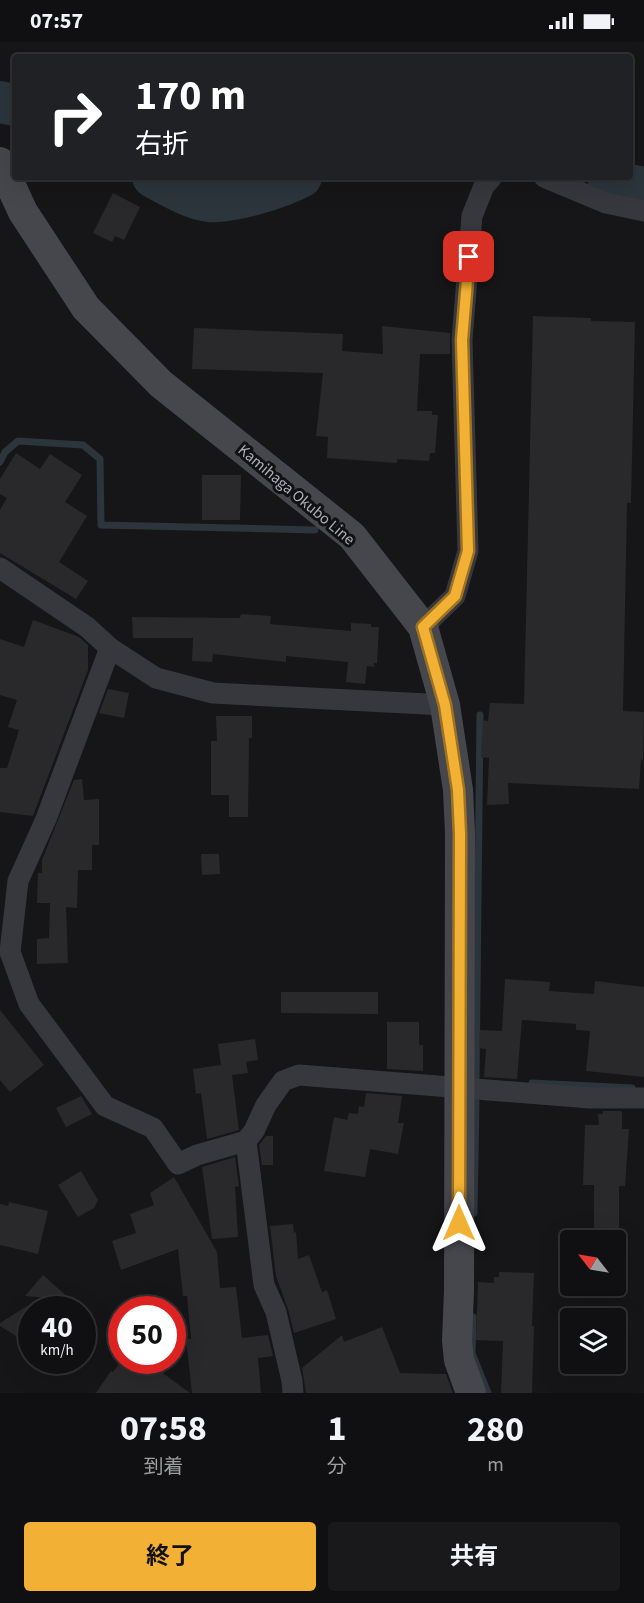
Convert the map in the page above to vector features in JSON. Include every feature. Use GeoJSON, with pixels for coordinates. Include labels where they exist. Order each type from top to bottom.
{"type":"FeatureCollection","features":[{"type":"Feature","properties":{"kind":"main road","name":"Kamihaga Okubo Line"},"geometry":{"type":"LineString","coordinates":[[0,162],[23,213],[86,308],[161,384],[352,536],[423,627],[445,705],[458,790],[460,1087],[457,1341],[459,1360],[471,1393]]}},
{"type":"Feature","properties":{"kind":"street"},"geometry":{"type":"LineString","coordinates":[[423,627],[455,596],[468,551],[462,340],[472,216],[484,186],[489,180]]}},
{"type":"Feature","properties":{"kind":"street"},"geometry":{"type":"LineString","coordinates":[[551,180],[606,203],[644,211]]}},
{"type":"Feature","properties":{"kind":"street"},"geometry":{"type":"LineString","coordinates":[[0,568],[87,627],[110,648],[156,678],[213,693],[445,705]]}},
{"type":"Feature","properties":{"kind":"street"},"geometry":{"type":"LineString","coordinates":[[110,648],[46,819],[18,881],[10,952],[29,1004],[105,1106],[153,1128],[178,1164],[197,1155],[246,1141],[254,1131],[266,1105],[283,1081],[299,1075],[590,1098],[644,1098]]}},
{"type":"Feature","properties":{"kind":"street"},"geometry":{"type":"LineString","coordinates":[[246,1141],[264,1285],[276,1312],[293,1393]]}},
{"type":"Feature","properties":{"kind":"building"},"geometry":{"type":"Polygon","coordinates":[[[113,193],[140,207],[124,240],[115,236],[112,242],[93,233],[113,193]]]}},
{"type":"Feature","properties":{"kind":"building"},"geometry":{"type":"Polygon","coordinates":[[[533,316],[635,322],[631,503],[627,503],[623,711],[644,712],[643,760],[641,759],[639,789],[508,783],[509,804],[487,805],[489,758],[481,757],[483,720],[488,721],[490,703],[524,704],[533,316]]]}},
{"type":"Feature","properties":{"kind":"building"},"geometry":{"type":"Polygon","coordinates":[[[382,326],[450,333],[450,354],[420,354],[417,411],[432,411],[432,415],[438,415],[435,453],[430,453],[429,461],[397,459],[397,463],[327,458],[328,437],[316,436],[323,373],[192,369],[194,328],[343,334],[342,351],[383,354],[382,326]]]}},
{"type":"Feature","properties":{"kind":"building"},"geometry":{"type":"Polygon","coordinates":[[[16,453],[40,469],[50,454],[82,475],[65,502],[87,516],[59,562],[88,581],[76,599],[0,553],[0,510],[7,498],[0,494],[0,479],[16,453]]]}},
{"type":"Feature","properties":{"kind":"building"},"geometry":{"type":"Polygon","coordinates":[[[202,475],[241,475],[240,520],[202,520],[202,475]]]}},
{"type":"Feature","properties":{"kind":"building"},"geometry":{"type":"Polygon","coordinates":[[[241,614],[271,616],[270,624],[351,631],[351,623],[371,624],[371,627],[379,627],[377,663],[374,663],[374,667],[367,666],[365,684],[346,682],[348,662],[286,656],[286,662],[213,654],[212,662],[192,661],[193,638],[133,638],[132,617],[240,618],[241,614]]]}},
{"type":"Feature","properties":{"kind":"building"},"geometry":{"type":"Polygon","coordinates":[[[33,620],[79,637],[88,645],[88,670],[33,816],[0,812],[0,768],[7,768],[19,730],[8,727],[17,700],[0,695],[0,639],[24,647],[33,620]]]}},
{"type":"Feature","properties":{"kind":"building"},"geometry":{"type":"Polygon","coordinates":[[[108,689],[129,693],[124,718],[99,713],[108,689]]]}},
{"type":"Feature","properties":{"kind":"building"},"geometry":{"type":"Polygon","coordinates":[[[216,716],[252,716],[252,738],[249,738],[248,817],[229,817],[229,795],[211,795],[211,741],[217,741],[216,716]]]}},
{"type":"Feature","properties":{"kind":"building"},"geometry":{"type":"Polygon","coordinates":[[[82,779],[84,800],[99,799],[99,845],[92,845],[92,870],[78,870],[77,908],[66,907],[68,963],[37,964],[37,939],[49,938],[50,903],[37,903],[38,873],[42,873],[42,860],[74,780],[82,779]]]}},
{"type":"Feature","properties":{"kind":"building"},"geometry":{"type":"Polygon","coordinates":[[[201,854],[219,854],[220,874],[202,875],[201,854]]]}},
{"type":"Feature","properties":{"kind":"building"},"geometry":{"type":"Polygon","coordinates":[[[505,979],[550,982],[549,991],[594,994],[595,981],[644,987],[644,1077],[586,1071],[590,1031],[576,1030],[576,1024],[522,1020],[517,1079],[484,1077],[486,1049],[479,1048],[480,1030],[502,1031],[505,979]]]}},
{"type":"Feature","properties":{"kind":"building"},"geometry":{"type":"Polygon","coordinates":[[[281,992],[378,992],[378,1014],[281,1013],[281,992]]]}},
{"type":"Feature","properties":{"kind":"building"},"geometry":{"type":"Polygon","coordinates":[[[0,1010],[44,1065],[10,1092],[0,1080],[0,1010]]]}},
{"type":"Feature","properties":{"kind":"building"},"geometry":{"type":"Polygon","coordinates":[[[387,1022],[419,1022],[419,1045],[423,1045],[423,1071],[387,1069],[387,1022]]]}},
{"type":"Feature","properties":{"kind":"building"},"geometry":{"type":"Polygon","coordinates":[[[255,1039],[258,1060],[246,1062],[248,1073],[232,1075],[239,1130],[207,1139],[201,1093],[196,1094],[193,1069],[221,1065],[218,1044],[255,1039]]]}},
{"type":"Feature","properties":{"kind":"building"},"geometry":{"type":"Polygon","coordinates":[[[366,1093],[402,1096],[398,1123],[404,1123],[398,1154],[370,1149],[365,1177],[324,1171],[334,1117],[347,1120],[349,1113],[358,1114],[359,1106],[364,1107],[366,1093]]]}},
{"type":"Feature","properties":{"kind":"building"},"geometry":{"type":"Polygon","coordinates":[[[81,1096],[92,1114],[66,1127],[56,1108],[81,1096]]]}},
{"type":"Feature","properties":{"kind":"building"},"geometry":{"type":"Polygon","coordinates":[[[603,1111],[622,1111],[622,1129],[629,1129],[625,1186],[619,1186],[619,1230],[594,1230],[594,1185],[583,1185],[585,1125],[599,1125],[598,1114],[603,1114],[603,1111]]]}},
{"type":"Feature","properties":{"kind":"building"},"geometry":{"type":"Polygon","coordinates":[[[266,1136],[273,1136],[273,1165],[262,1165],[259,1145],[266,1136]]]}},
{"type":"Feature","properties":{"kind":"building"},"geometry":{"type":"Polygon","coordinates":[[[235,1157],[239,1186],[235,1187],[238,1237],[212,1239],[202,1167],[235,1157]]]}},
{"type":"Feature","properties":{"kind":"building"},"geometry":{"type":"Polygon","coordinates":[[[81,1171],[98,1200],[94,1208],[78,1217],[58,1185],[81,1171]]]}},
{"type":"Feature","properties":{"kind":"building"},"geometry":{"type":"Polygon","coordinates":[[[174,1177],[217,1252],[220,1288],[236,1287],[242,1338],[268,1335],[273,1356],[258,1358],[261,1393],[192,1393],[186,1339],[191,1339],[187,1296],[183,1296],[178,1249],[121,1270],[112,1241],[136,1233],[130,1214],[154,1205],[150,1193],[174,1177]]]}},
{"type":"Feature","properties":{"kind":"building"},"geometry":{"type":"Polygon","coordinates":[[[9,1202],[48,1211],[38,1254],[0,1245],[0,1204],[8,1206],[9,1202]]]}},
{"type":"Feature","properties":{"kind":"building"},"geometry":{"type":"Polygon","coordinates":[[[293,1224],[294,1233],[296,1232],[298,1259],[309,1255],[322,1292],[327,1290],[336,1319],[294,1333],[276,1276],[270,1226],[293,1224]]]}},
{"type":"Feature","properties":{"kind":"building"},"geometry":{"type":"Polygon","coordinates":[[[499,1272],[534,1273],[532,1393],[501,1393],[503,1341],[476,1340],[478,1282],[494,1283],[494,1277],[499,1277],[499,1272]]]}},
{"type":"Feature","properties":{"kind":"building"},"geometry":{"type":"Polygon","coordinates":[[[43,1275],[67,1296],[25,1296],[43,1275]]]}},
{"type":"Feature","properties":{"kind":"building"},"geometry":{"type":"Polygon","coordinates":[[[18,1312],[18,1337],[0,1326],[0,1323],[18,1312]]]}},
{"type":"Feature","properties":{"kind":"building"},"geometry":{"type":"Polygon","coordinates":[[[382,1327],[400,1373],[446,1374],[453,1393],[306,1393],[302,1368],[342,1335],[344,1342],[382,1327]]]}},
{"type":"Feature","properties":{"kind":"building"},"geometry":{"type":"Polygon","coordinates":[[[109,1374],[164,1374],[190,1393],[96,1393],[109,1374]]]}},
{"type":"Feature","properties":{"kind":"waterway"},"geometry":{"type":"LineString","coordinates":[[0,102],[12,104]]}},
{"type":"Feature","properties":{"kind":"waterway"},"geometry":{"type":"LineString","coordinates":[[158,180],[187,195],[209,201],[230,200],[256,194],[294,180]]}},
{"type":"Feature","properties":{"kind":"waterway"},"geometry":{"type":"LineString","coordinates":[[614,180],[644,188]]}},
{"type":"Feature","properties":{"kind":"waterway"},"geometry":{"type":"LineString","coordinates":[[0,462],[5,452],[18,441],[83,445],[100,459],[101,525],[315,530]]}},
{"type":"Feature","properties":{"kind":"waterway"},"geometry":{"type":"LineString","coordinates":[[476,1083],[480,715]]}},
{"type":"Feature","properties":{"kind":"waterway"},"geometry":{"type":"LineString","coordinates":[[532,1083],[632,1088]]}},
{"type":"Feature","properties":{"kind":"waterway"},"geometry":{"type":"LineString","coordinates":[[474,1213],[476,1102]]}},
{"type":"Feature","properties":{"kind":"waterway"},"geometry":{"type":"LineString","coordinates":[[473,1317],[472,1353],[488,1393]]}},
{"type":"Feature","properties":{"kind":"route"},"geometry":{"type":"LineString","coordinates":[[459,1223],[460,834],[458,790],[445,705],[423,627],[455,596],[468,551],[462,340],[469,257]]}}]}
